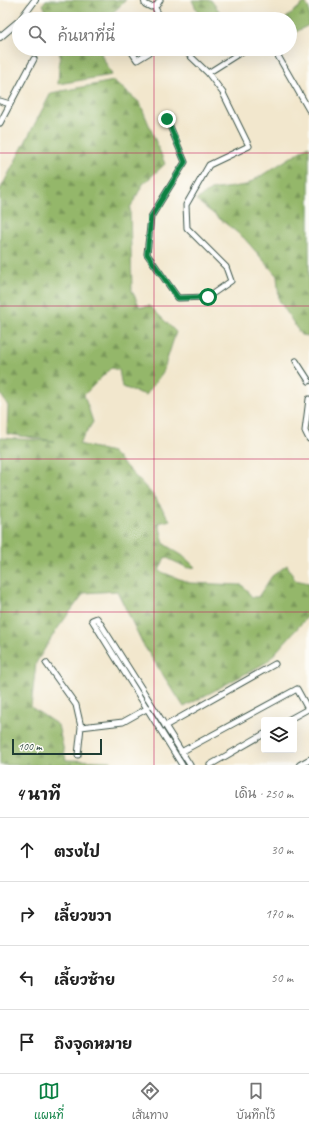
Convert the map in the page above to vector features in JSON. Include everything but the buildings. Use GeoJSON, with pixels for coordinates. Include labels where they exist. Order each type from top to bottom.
{"type":"FeatureCollection","features":[{"type":"Feature","properties":{"kind":"street"},"geometry":{"type":"LineString","coordinates":[[26,12],[35,0]]}},
{"type":"Feature","properties":{"kind":"street"},"geometry":{"type":"LineString","coordinates":[[144,0],[147,6],[154,6],[160,0]]}},
{"type":"Feature","properties":{"kind":"street"},"geometry":{"type":"LineString","coordinates":[[154,6],[157,12]]}},
{"type":"Feature","properties":{"kind":"street"},"geometry":{"type":"LineString","coordinates":[[0,37],[12,27]]}},
{"type":"Feature","properties":{"kind":"street"},"geometry":{"type":"LineString","coordinates":[[134,56],[137,60],[144,56]]}},
{"type":"Feature","properties":{"kind":"street"},"geometry":{"type":"LineString","coordinates":[[167,119],[185,162],[151,217],[147,254],[178,298],[208,297],[231,280],[226,267],[187,228],[186,205],[209,165],[249,146],[223,93],[208,73],[190,56]]}},
{"type":"Feature","properties":{"kind":"street"},"geometry":{"type":"LineString","coordinates":[[208,73],[235,56]]}},
{"type":"Feature","properties":{"kind":"street"},"geometry":{"type":"LineString","coordinates":[[278,56],[309,110]]}},
{"type":"Feature","properties":{"kind":"street"},"geometry":{"type":"LineString","coordinates":[[0,123],[34,59]]}},
{"type":"Feature","properties":{"kind":"street"},"geometry":{"type":"LineString","coordinates":[[0,101],[10,104]]}},
{"type":"Feature","properties":{"kind":"street"},"geometry":{"type":"LineString","coordinates":[[296,361],[309,381]]}},
{"type":"Feature","properties":{"kind":"street"},"geometry":{"type":"LineString","coordinates":[[309,399],[305,431],[309,439]]}},
{"type":"Feature","properties":{"kind":"street"},"geometry":{"type":"LineString","coordinates":[[182,765],[92,620],[97,618],[190,765]]}},
{"type":"Feature","properties":{"kind":"street"},"geometry":{"type":"LineString","coordinates":[[46,663],[76,705],[81,728],[78,755]]}},
{"type":"Feature","properties":{"kind":"street"},"geometry":{"type":"LineString","coordinates":[[165,726],[276,664]]}},
{"type":"Feature","properties":{"kind":"street"},"geometry":{"type":"LineString","coordinates":[[181,752],[297,688],[308,708],[293,717]]}},
{"type":"Feature","properties":{"kind":"street"},"geometry":{"type":"LineString","coordinates":[[81,728],[123,722],[153,706]]}},
{"type":"Feature","properties":{"kind":"street"},"geometry":{"type":"LineString","coordinates":[[210,765],[261,736]]}},
{"type":"Feature","properties":{"kind":"street"},"geometry":{"type":"LineString","coordinates":[[300,765],[309,760]]}},
{"type":"Feature","properties":{"kind":"green space"},"geometry":{"type":"Polygon","coordinates":[[[46,0],[126,0],[113,12],[46,12],[43,4],[46,0]]]}},
{"type":"Feature","properties":{"kind":"green space"},"geometry":{"type":"Polygon","coordinates":[[[192,0],[211,0],[220,12],[198,12],[192,0]]]}},
{"type":"Feature","properties":{"kind":"green space"},"geometry":{"type":"Polygon","coordinates":[[[305,2],[309,9],[309,25],[297,31],[297,12],[293,12],[305,2]]]}},
{"type":"Feature","properties":{"kind":"green space"},"geometry":{"type":"Polygon","coordinates":[[[60,56],[102,56],[112,75],[58,84],[60,56]]]}},
{"type":"Feature","properties":{"kind":"green space"},"geometry":{"type":"Polygon","coordinates":[[[114,81],[140,103],[165,164],[143,184],[130,208],[132,291],[140,307],[150,306],[176,332],[163,372],[146,395],[122,387],[119,370],[111,368],[84,395],[93,422],[79,444],[112,452],[153,495],[170,520],[159,523],[164,544],[183,556],[195,567],[188,568],[165,557],[159,571],[190,583],[242,585],[252,597],[258,597],[272,576],[287,565],[295,580],[309,583],[309,615],[267,662],[184,707],[144,646],[117,591],[84,593],[55,632],[36,663],[31,707],[58,725],[66,760],[111,761],[110,765],[0,765],[0,438],[54,441],[7,434],[8,406],[0,393],[0,190],[51,93],[114,81]]]}},
{"type":"Feature","properties":{"kind":"green space"},"geometry":{"type":"Polygon","coordinates":[[[309,146],[309,336],[301,335],[279,300],[277,276],[244,238],[196,200],[211,190],[246,185],[309,146]]]}},
{"type":"Feature","properties":{"kind":"route"},"geometry":{"type":"LineString","coordinates":[[167,119],[185,162],[151,217],[147,254],[178,298],[208,297]]}}]}
